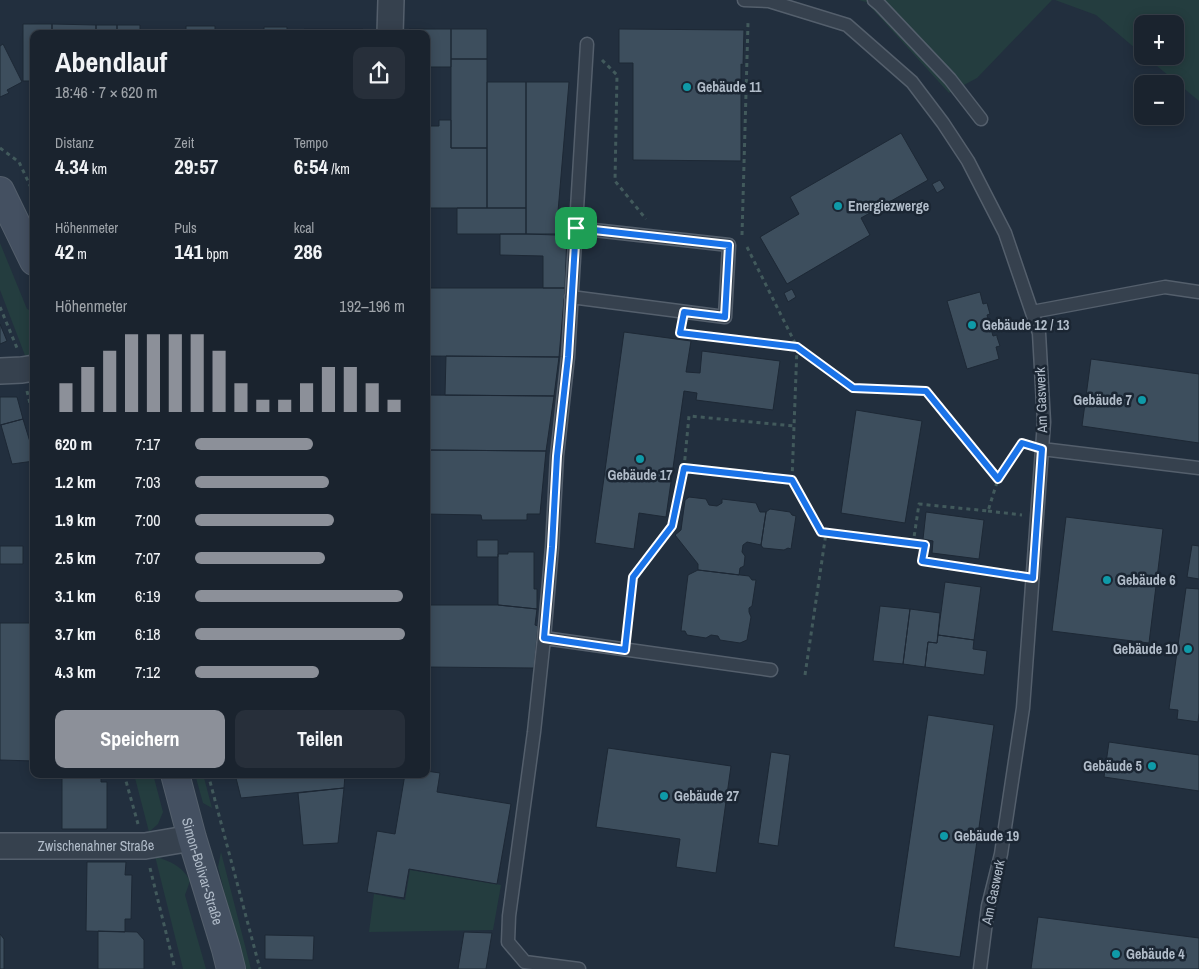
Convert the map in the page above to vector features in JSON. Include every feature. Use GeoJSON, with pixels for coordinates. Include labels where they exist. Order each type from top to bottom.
{"type":"FeatureCollection","features":[{"type":"Feature","properties":{"kind":"street"},"geometry":{"type":"LineString","coordinates":[[390,0],[390,30]]}},
{"type":"Feature","properties":{"kind":"street"},"geometry":{"type":"LineString","coordinates":[[0,191],[30,253]]}},
{"type":"Feature","properties":{"kind":"street"},"geometry":{"type":"LineString","coordinates":[[0,371],[30,369]]}},
{"type":"Feature","properties":{"kind":"street","name":"Simon-Bolivar-Straße"},"geometry":{"type":"LineString","coordinates":[[176,778],[231,969]]}},
{"type":"Feature","properties":{"kind":"street","name":"Zwischenahner Straße"},"geometry":{"type":"LineString","coordinates":[[0,846],[145,846],[192,838]]}},
{"type":"Feature","properties":{"kind":"lane","name":"Am Gaswerk"},"geometry":{"type":"LineString","coordinates":[[744,0],[769,1],[846,25],[912,82],[968,161],[1005,233],[1038,333],[1044,422],[1023,708],[1001,854],[988,906],[980,969]]}},
{"type":"Feature","properties":{"kind":"lane"},"geometry":{"type":"LineString","coordinates":[[874,0],[950,79],[981,119]]}},
{"type":"Feature","properties":{"kind":"lane"},"geometry":{"type":"LineString","coordinates":[[579,969],[525,962],[508,942],[508,916],[534,732],[544,638],[557,456],[568,357],[587,44]]}},
{"type":"Feature","properties":{"kind":"lane"},"geometry":{"type":"LineString","coordinates":[[572,297],[725,317],[729,245],[576,228]]}},
{"type":"Feature","properties":{"kind":"lane"},"geometry":{"type":"LineString","coordinates":[[1032,312],[1165,287],[1199,292]]}},
{"type":"Feature","properties":{"kind":"lane"},"geometry":{"type":"LineString","coordinates":[[1042,449],[1199,468]]}},
{"type":"Feature","properties":{"kind":"lane"},"geometry":{"type":"LineString","coordinates":[[544,638],[771,670]]}},
{"type":"Feature","properties":{"kind":"path"},"geometry":{"type":"LineString","coordinates":[[742,238],[748,23]]}},
{"type":"Feature","properties":{"kind":"path"},"geometry":{"type":"LineString","coordinates":[[587,44],[617,75],[615,181],[649,223]]}},
{"type":"Feature","properties":{"kind":"path"},"geometry":{"type":"LineString","coordinates":[[0,148],[19,162],[30,185]]}},
{"type":"Feature","properties":{"kind":"path"},"geometry":{"type":"LineString","coordinates":[[733,229],[742,230]]}},
{"type":"Feature","properties":{"kind":"path"},"geometry":{"type":"LineString","coordinates":[[746,246],[797,347],[853,388],[926,391],[998,479]]}},
{"type":"Feature","properties":{"kind":"path"},"geometry":{"type":"LineString","coordinates":[[684,312],[680,333],[797,347]]}},
{"type":"Feature","properties":{"kind":"path"},"geometry":{"type":"LineString","coordinates":[[797,347],[792,480],[821,532],[925,545],[922,561],[1033,578]]}},
{"type":"Feature","properties":{"kind":"path"},"geometry":{"type":"LineString","coordinates":[[625,650],[633,577],[672,526],[684,468],[689,416],[794,426]]}},
{"type":"Feature","properties":{"kind":"path"},"geometry":{"type":"LineString","coordinates":[[988,511],[998,479],[1022,443],[1042,449]]}},
{"type":"Feature","properties":{"kind":"path"},"geometry":{"type":"LineString","coordinates":[[684,468],[792,480]]}},
{"type":"Feature","properties":{"kind":"path"},"geometry":{"type":"LineString","coordinates":[[913,544],[920,504],[1037,517]]}},
{"type":"Feature","properties":{"kind":"path"},"geometry":{"type":"LineString","coordinates":[[805,676],[826,533]]}},
{"type":"Feature","properties":{"kind":"path"},"geometry":{"type":"LineString","coordinates":[[125,778],[145,846],[175,969]]}},
{"type":"Feature","properties":{"kind":"path"},"geometry":{"type":"LineString","coordinates":[[209,778],[260,969]]}},
{"type":"Feature","properties":{"kind":"green space"},"geometry":{"type":"Polygon","coordinates":[[[859,0],[1052,0],[977,78],[949,93],[866,2],[859,0]]]}},
{"type":"Feature","properties":{"kind":"green space"},"geometry":{"type":"Polygon","coordinates":[[[1055,0],[1199,0],[1199,101],[1184,88],[1184,75],[1168,75],[1156,65],[1184,65],[1184,15],[1134,15],[1134,47],[1096,15],[1055,0]]]}},
{"type":"Feature","properties":{"kind":"green space"},"geometry":{"type":"Polygon","coordinates":[[[0,243],[27,309],[30,310],[30,357],[26,358],[0,290],[0,243]]]}},
{"type":"Feature","properties":{"kind":"green space"},"geometry":{"type":"Polygon","coordinates":[[[135,778],[154,778],[163,812],[158,824],[149,832],[135,778]]]}},
{"type":"Feature","properties":{"kind":"green space"},"geometry":{"type":"Polygon","coordinates":[[[196,778],[204,778],[212,808],[203,803],[196,778]]]}},
{"type":"Feature","properties":{"kind":"green space"},"geometry":{"type":"Polygon","coordinates":[[[221,852],[251,969],[244,969],[218,867],[221,852]]]}},
{"type":"Feature","properties":{"kind":"green space"},"geometry":{"type":"Polygon","coordinates":[[[155,856],[171,862],[183,871],[190,881],[185,895],[206,969],[183,969],[155,856]]]}},
{"type":"Feature","properties":{"kind":"green space"},"geometry":{"type":"Polygon","coordinates":[[[410,870],[501,885],[493,930],[369,932],[374,894],[405,900],[410,870]]]}},
{"type":"Feature","properties":{"kind":"building"},"geometry":{"type":"Polygon","coordinates":[[[23,24],[52,24],[52,30],[30,30],[30,81],[23,81],[23,24]]]}},
{"type":"Feature","properties":{"kind":"building"},"geometry":{"type":"Polygon","coordinates":[[[52,24],[96,25],[96,30],[52,30],[52,24]]]}},
{"type":"Feature","properties":{"kind":"building"},"geometry":{"type":"Polygon","coordinates":[[[96,25],[117,25],[117,30],[96,30],[96,25]]]}},
{"type":"Feature","properties":{"kind":"building"},"geometry":{"type":"Polygon","coordinates":[[[117,25],[140,25],[140,30],[117,30],[117,25]]]}},
{"type":"Feature","properties":{"kind":"building"},"geometry":{"type":"Polygon","coordinates":[[[186,26],[215,26],[215,30],[186,30],[186,26]]]}},
{"type":"Feature","properties":{"kind":"building"},"geometry":{"type":"Polygon","coordinates":[[[264,27],[287,27],[287,30],[264,30],[264,27]]]}},
{"type":"Feature","properties":{"kind":"building"},"geometry":{"type":"Polygon","coordinates":[[[304,29],[363,29],[363,30],[304,29]]]}},
{"type":"Feature","properties":{"kind":"building"},"geometry":{"type":"Polygon","coordinates":[[[451,29],[451,67],[430,67],[430,30],[409,30],[451,29]]]}},
{"type":"Feature","properties":{"kind":"building"},"geometry":{"type":"Polygon","coordinates":[[[451,29],[487,29],[487,59],[451,59],[451,29]]]}},
{"type":"Feature","properties":{"kind":"building","name":"Gebäude 11"},"geometry":{"type":"Polygon","coordinates":[[[619,29],[744,30],[743,65],[741,64],[741,161],[633,160],[633,63],[619,63],[619,29]]]}},
{"type":"Feature","properties":{"kind":"building"},"geometry":{"type":"Polygon","coordinates":[[[3,44],[22,82],[7,90],[9,93],[0,97],[0,46],[3,44]]]}},
{"type":"Feature","properties":{"kind":"building"},"geometry":{"type":"Polygon","coordinates":[[[451,59],[487,59],[487,148],[451,148],[451,59]]]}},
{"type":"Feature","properties":{"kind":"building"},"geometry":{"type":"Polygon","coordinates":[[[487,82],[526,82],[526,208],[487,208],[487,82]]]}},
{"type":"Feature","properties":{"kind":"building"},"geometry":{"type":"Polygon","coordinates":[[[526,82],[569,82],[556,235],[526,234],[526,82]]]}},
{"type":"Feature","properties":{"kind":"building"},"geometry":{"type":"Polygon","coordinates":[[[439,120],[451,120],[451,148],[487,148],[487,208],[430,208],[430,126],[439,126],[439,120]]]}},
{"type":"Feature","properties":{"kind":"building","name":"Energiezwerge"},"geometry":{"type":"Polygon","coordinates":[[[901,133],[928,180],[861,218],[870,235],[787,284],[760,237],[799,214],[790,197],[901,133]]]}},
{"type":"Feature","properties":{"kind":"building"},"geometry":{"type":"Polygon","coordinates":[[[940,180],[945,188],[937,193],[932,184],[940,180]]]}},
{"type":"Feature","properties":{"kind":"building"},"geometry":{"type":"Polygon","coordinates":[[[457,208],[526,208],[526,234],[457,234],[457,208]]]}},
{"type":"Feature","properties":{"kind":"building"},"geometry":{"type":"Polygon","coordinates":[[[500,234],[567,234],[565,288],[543,288],[543,256],[500,255],[500,234]]]}},
{"type":"Feature","properties":{"kind":"building"},"geometry":{"type":"Polygon","coordinates":[[[430,288],[565,288],[559,357],[430,356],[430,288]]]}},
{"type":"Feature","properties":{"kind":"building"},"geometry":{"type":"Polygon","coordinates":[[[792,289],[796,297],[788,302],[784,293],[792,289]]]}},
{"type":"Feature","properties":{"kind":"building","name":"Gebäude 12 / 13"},"geometry":{"type":"Polygon","coordinates":[[[980,292],[983,304],[987,303],[990,314],[987,315],[993,336],[997,335],[1000,346],[996,347],[999,359],[967,369],[947,301],[980,292]]]}},
{"type":"Feature","properties":{"kind":"building"},"geometry":{"type":"Polygon","coordinates":[[[0,324],[7,341],[0,344],[0,324]]]}},
{"type":"Feature","properties":{"kind":"building","name":"Gebäude 17"},"geometry":{"type":"Polygon","coordinates":[[[624,332],[691,341],[686,372],[700,373],[702,351],[780,361],[773,410],[696,400],[697,393],[684,391],[666,517],[639,513],[634,549],[595,543],[624,332]]]}},
{"type":"Feature","properties":{"kind":"building"},"geometry":{"type":"Polygon","coordinates":[[[446,356],[559,357],[554,396],[445,395],[446,356]]]}},
{"type":"Feature","properties":{"kind":"building","name":"Gebäude 7"},"geometry":{"type":"Polygon","coordinates":[[[1091,359],[1199,374],[1199,443],[1082,426],[1091,359]]]}},
{"type":"Feature","properties":{"kind":"building"},"geometry":{"type":"Polygon","coordinates":[[[430,395],[554,396],[546,451],[430,450],[430,395]]]}},
{"type":"Feature","properties":{"kind":"building"},"geometry":{"type":"Polygon","coordinates":[[[0,397],[17,397],[23,419],[0,425],[0,397]]]}},
{"type":"Feature","properties":{"kind":"building"},"geometry":{"type":"Polygon","coordinates":[[[856,410],[922,421],[905,523],[841,513],[856,410]]]}},
{"type":"Feature","properties":{"kind":"building"},"geometry":{"type":"Polygon","coordinates":[[[23,419],[30,442],[30,462],[12,464],[1,425],[23,419]]]}},
{"type":"Feature","properties":{"kind":"building"},"geometry":{"type":"Polygon","coordinates":[[[430,450],[546,451],[540,514],[527,514],[527,520],[482,520],[481,515],[430,514],[430,450]]]}},
{"type":"Feature","properties":{"kind":"building"},"geometry":{"type":"Polygon","coordinates":[[[689,497],[706,499],[709,505],[717,506],[722,503],[722,499],[756,503],[760,512],[766,512],[761,545],[747,542],[743,545],[744,566],[740,568],[739,575],[698,570],[698,564],[675,535],[681,530],[685,500],[689,497]]]}},
{"type":"Feature","properties":{"kind":"building"},"geometry":{"type":"Polygon","coordinates":[[[770,509],[790,512],[796,516],[791,549],[763,548],[761,545],[766,512],[770,509]]]}},
{"type":"Feature","properties":{"kind":"building"},"geometry":{"type":"Polygon","coordinates":[[[926,512],[984,520],[979,559],[932,553],[933,541],[923,539],[926,512]]]}},
{"type":"Feature","properties":{"kind":"building","name":"Gebäude 6"},"geometry":{"type":"Polygon","coordinates":[[[1066,517],[1163,529],[1149,643],[1052,631],[1066,517]]]}},
{"type":"Feature","properties":{"kind":"building"},"geometry":{"type":"Polygon","coordinates":[[[477,540],[498,540],[498,557],[477,557],[477,540]]]}},
{"type":"Feature","properties":{"kind":"building"},"geometry":{"type":"Polygon","coordinates":[[[1192,545],[1199,546],[1199,579],[1187,577],[1192,545]]]}},
{"type":"Feature","properties":{"kind":"building"},"geometry":{"type":"Polygon","coordinates":[[[0,546],[23,546],[23,564],[0,564],[0,546]]]}},
{"type":"Feature","properties":{"kind":"building"},"geometry":{"type":"Polygon","coordinates":[[[508,552],[534,552],[534,589],[537,589],[537,609],[498,605],[498,554],[508,554],[508,552]]]}},
{"type":"Feature","properties":{"kind":"building"},"geometry":{"type":"Polygon","coordinates":[[[698,570],[749,576],[752,580],[756,580],[752,606],[749,608],[751,617],[747,640],[740,643],[720,640],[718,636],[711,635],[706,638],[687,635],[685,631],[681,631],[688,575],[698,570]]]}},
{"type":"Feature","properties":{"kind":"building"},"geometry":{"type":"Polygon","coordinates":[[[945,582],[981,587],[974,640],[938,635],[945,582]]]}},
{"type":"Feature","properties":{"kind":"building","name":"Gebäude 10"},"geometry":{"type":"Polygon","coordinates":[[[1186,588],[1199,589],[1198,722],[1177,719],[1178,710],[1169,709],[1186,588]]]}},
{"type":"Feature","properties":{"kind":"building"},"geometry":{"type":"Polygon","coordinates":[[[430,605],[498,605],[537,609],[535,625],[538,626],[534,668],[430,667],[430,605]]]}},
{"type":"Feature","properties":{"kind":"building"},"geometry":{"type":"Polygon","coordinates":[[[880,606],[910,609],[903,664],[873,661],[880,606]]]}},
{"type":"Feature","properties":{"kind":"building"},"geometry":{"type":"Polygon","coordinates":[[[910,609],[940,613],[937,643],[928,642],[925,667],[903,664],[910,609]]]}},
{"type":"Feature","properties":{"kind":"building"},"geometry":{"type":"Polygon","coordinates":[[[0,623],[30,623],[30,761],[0,760],[0,623]]]}},
{"type":"Feature","properties":{"kind":"building"},"geometry":{"type":"Polygon","coordinates":[[[938,635],[974,640],[973,649],[987,651],[984,675],[925,667],[928,642],[937,643],[938,635]]]}},
{"type":"Feature","properties":{"kind":"building","name":"Gebäude 19"},"geometry":{"type":"Polygon","coordinates":[[[928,715],[994,725],[960,957],[894,947],[928,715]]]}},
{"type":"Feature","properties":{"kind":"building","name":"Gebäude 5"},"geometry":{"type":"Polygon","coordinates":[[[1109,742],[1199,755],[1199,791],[1104,777],[1109,742]]]}},
{"type":"Feature","properties":{"kind":"building","name":"Gebäude 27"},"geometry":{"type":"Polygon","coordinates":[[[608,748],[731,766],[716,873],[676,867],[680,839],[596,827],[608,748]]]}},
{"type":"Feature","properties":{"kind":"building"},"geometry":{"type":"Polygon","coordinates":[[[771,752],[790,755],[778,846],[758,843],[771,752]]]}},
{"type":"Feature","properties":{"kind":"building"},"geometry":{"type":"Polygon","coordinates":[[[430,772],[440,773],[437,792],[511,804],[497,884],[409,869],[404,898],[367,892],[377,831],[395,834],[404,778],[430,778],[430,772]]]}},
{"type":"Feature","properties":{"kind":"building"},"geometry":{"type":"Polygon","coordinates":[[[62,778],[101,778],[101,782],[107,782],[107,829],[62,829],[62,778]]]}},
{"type":"Feature","properties":{"kind":"building"},"geometry":{"type":"Polygon","coordinates":[[[236,778],[345,778],[344,788],[241,798],[236,778]]]}},
{"type":"Feature","properties":{"kind":"building"},"geometry":{"type":"Polygon","coordinates":[[[344,788],[338,843],[303,845],[298,793],[344,788]]]}},
{"type":"Feature","properties":{"kind":"building"},"geometry":{"type":"Polygon","coordinates":[[[87,862],[126,862],[125,875],[132,875],[131,919],[125,919],[125,932],[86,931],[87,862]]]}},
{"type":"Feature","properties":{"kind":"building","name":"Gebäude 4"},"geometry":{"type":"Polygon","coordinates":[[[1038,917],[1199,938],[1199,969],[1031,969],[1038,917]]]}},
{"type":"Feature","properties":{"kind":"building"},"geometry":{"type":"Polygon","coordinates":[[[98,931],[137,932],[144,940],[144,969],[98,969],[98,931]]]}},
{"type":"Feature","properties":{"kind":"building"},"geometry":{"type":"Polygon","coordinates":[[[464,932],[492,933],[486,969],[458,969],[464,932]]]}},
{"type":"Feature","properties":{"kind":"building"},"geometry":{"type":"Polygon","coordinates":[[[0,934],[4,939],[4,969],[0,969],[0,934]]]}},
{"type":"Feature","properties":{"kind":"building"},"geometry":{"type":"Polygon","coordinates":[[[265,935],[314,936],[313,960],[265,959],[265,935]]]}},
{"type":"Feature","properties":{"kind":"place","name":"Gebäude 11"},"geometry":{"type":"Point","coordinates":[687,87]}},
{"type":"Feature","properties":{"kind":"place","name":"Energiezwerge"},"geometry":{"type":"Point","coordinates":[838,206]}},
{"type":"Feature","properties":{"kind":"place","name":"Gebäude 12 / 13"},"geometry":{"type":"Point","coordinates":[972,325]}},
{"type":"Feature","properties":{"kind":"place","name":"Gebäude 7"},"geometry":{"type":"Point","coordinates":[1142,400]}},
{"type":"Feature","properties":{"kind":"place","name":"Gebäude 17"},"geometry":{"type":"Point","coordinates":[640,459]}},
{"type":"Feature","properties":{"kind":"place","name":"Gebäude 6"},"geometry":{"type":"Point","coordinates":[1107,580]}},
{"type":"Feature","properties":{"kind":"place","name":"Gebäude 10"},"geometry":{"type":"Point","coordinates":[1188,649]}},
{"type":"Feature","properties":{"kind":"place","name":"Gebäude 5"},"geometry":{"type":"Point","coordinates":[1152,766]}},
{"type":"Feature","properties":{"kind":"place","name":"Gebäude 27"},"geometry":{"type":"Point","coordinates":[664,796]}},
{"type":"Feature","properties":{"kind":"place","name":"Gebäude 19"},"geometry":{"type":"Point","coordinates":[944,836]}},
{"type":"Feature","properties":{"kind":"place","name":"Gebäude 4"},"geometry":{"type":"Point","coordinates":[1116,954]}},
{"type":"Feature","properties":{"kind":"route"},"geometry":{"type":"LineString","coordinates":[[576,228],[729,245],[725,317],[684,312],[680,333],[797,347],[853,388],[926,391],[998,479],[1022,443],[1042,449],[1033,578],[922,561],[925,545],[821,532],[792,480],[684,468],[672,526],[633,577],[625,650],[544,638],[557,456],[568,357],[576,228]]}}]}
